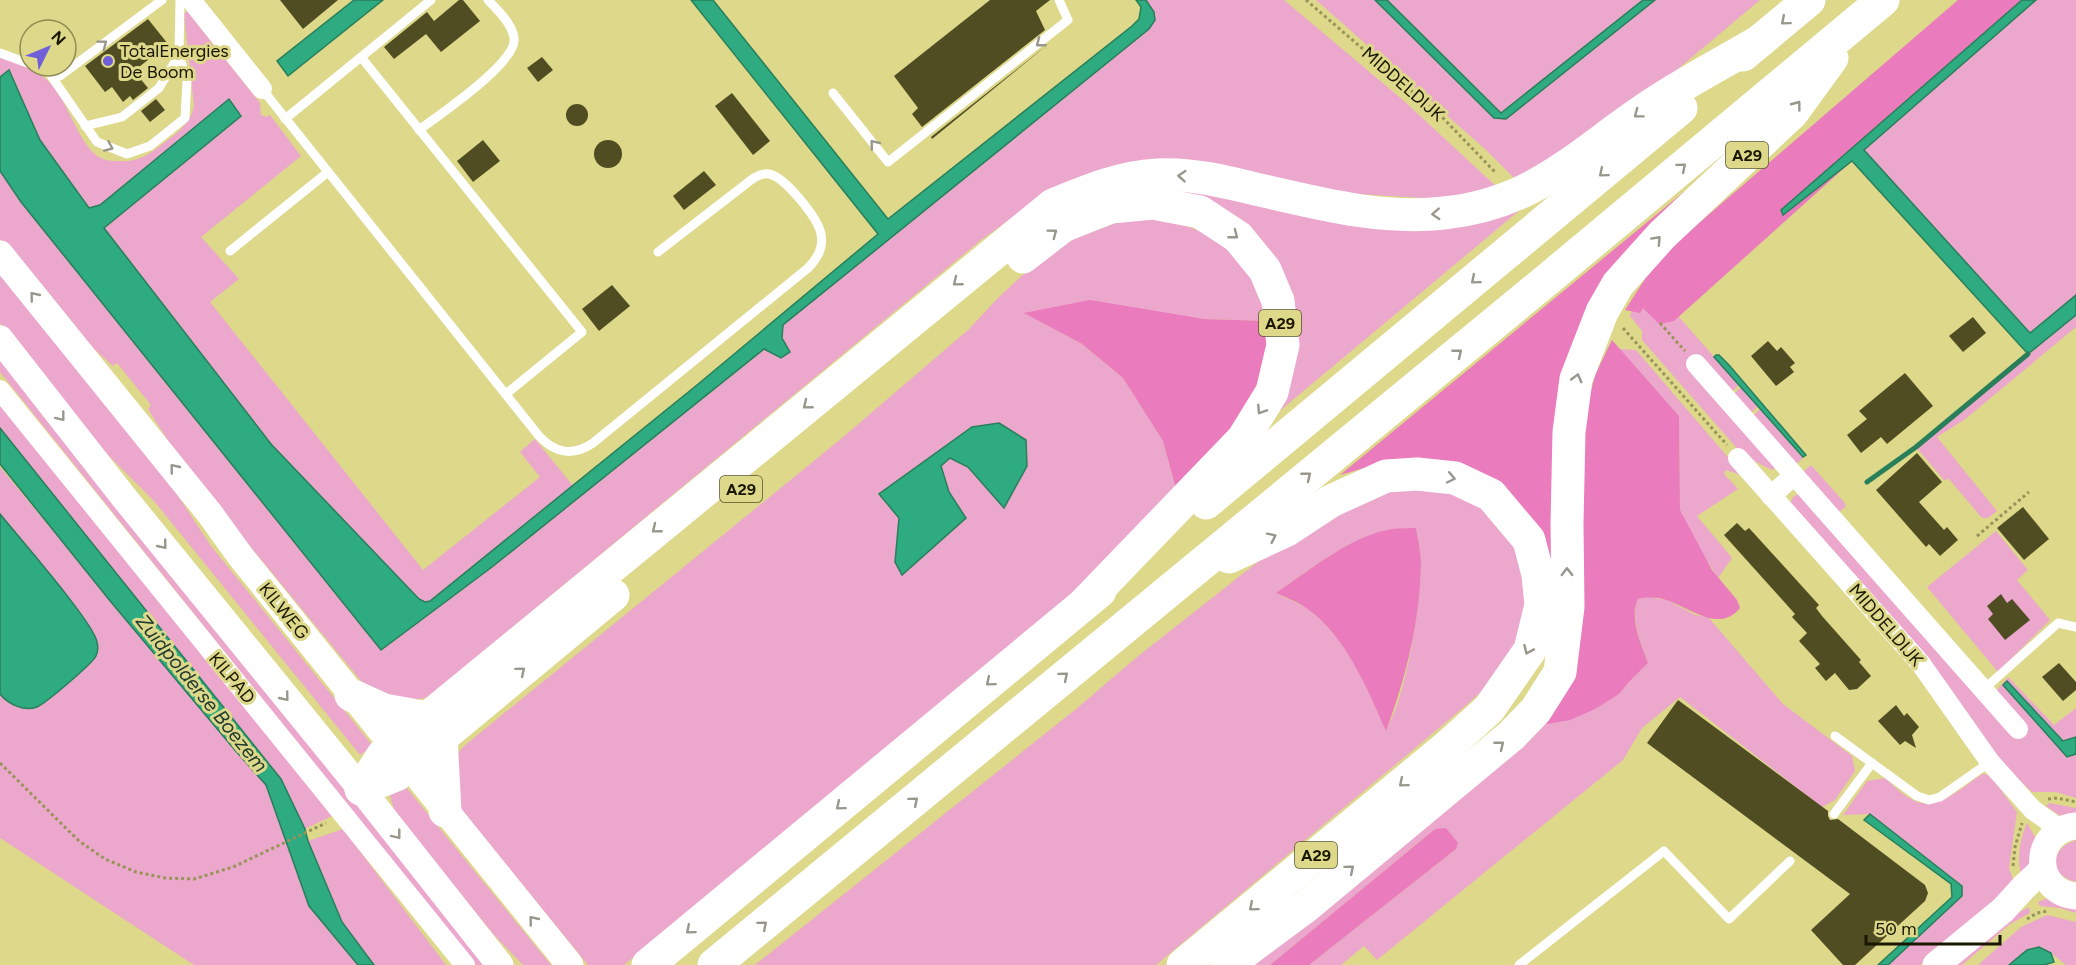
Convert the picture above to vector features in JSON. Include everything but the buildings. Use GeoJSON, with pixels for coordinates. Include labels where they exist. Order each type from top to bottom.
{"type":"FeatureCollection","features":[{"type":"Feature","properties":{"kind":"highway","name":"A29"},"geometry":{"type":"LineString","coordinates":[[649,964],[1520,242],[1552,195],[1760,41],[1809,0]]}},
{"type":"Feature","properties":{"kind":"highway","name":"A29"},"geometry":{"type":"LineString","coordinates":[[714,965],[1548,279],[1873,8]]}},
{"type":"Feature","properties":{"kind":"highway","name":"A29"},"geometry":{"type":"LineString","coordinates":[[1227,965],[1305,907],[1512,735],[1536,710],[1560,672],[1568,606],[1566,524],[1569,432],[1576,379],[1608,331],[1602,312],[1618,284],[1662,235],[1792,113],[1873,8]]}},
{"type":"Feature","properties":{"kind":"highway","name":"A29"},"geometry":{"type":"LineString","coordinates":[[361,789],[396,774],[400,756],[1053,205],[1105,183],[1157,175],[1212,178],[1351,210],[1401,216],[1445,213],[1494,188],[1520,194],[1552,195]]}},
{"type":"Feature","properties":{"kind":"highway","name":"A29"},"geometry":{"type":"LineString","coordinates":[[434,727],[1063,226],[1111,207],[1153,203],[1200,212],[1238,237],[1265,270],[1278,301],[1283,345],[1272,393],[1243,438],[1084,604]]}},
{"type":"Feature","properties":{"kind":"highway","name":"A29"},"geometry":{"type":"LineString","coordinates":[[1181,580],[1287,530],[1331,501],[1386,476],[1418,474],[1455,478],[1491,495],[1529,540],[1538,575],[1540,605],[1530,650],[1489,709],[1448,746],[1183,965]]}},
{"type":"Feature","properties":{"kind":"highway"},"geometry":{"type":"LineString","coordinates":[[351,695],[384,710],[434,727],[445,811]]}},
{"type":"Feature","properties":{"kind":"main road","name":"KILWEG"},"geometry":{"type":"LineString","coordinates":[[0,254],[210,514],[241,557],[351,695],[570,965]]}},
{"type":"Feature","properties":{"kind":"main road"},"geometry":{"type":"LineString","coordinates":[[0,339],[500,965]]}},
{"type":"Feature","properties":{"kind":"main road"},"geometry":{"type":"LineString","coordinates":[[1936,965],[2003,910],[2023,888],[2059,885],[2042,857],[2062,832]]}},
{"type":"Feature","properties":{"kind":"street"},"geometry":{"type":"LineString","coordinates":[[191,0],[262,89]]}},
{"type":"Feature","properties":{"kind":"street","name":"MIDDELDIJK"},"geometry":{"type":"LineString","coordinates":[[1696,364],[2019,729]]}},
{"type":"Feature","properties":{"kind":"street","name":"KILPAD"},"geometry":{"type":"LineString","coordinates":[[0,390],[164,596],[465,965]]}},
{"type":"Feature","properties":{"kind":"street","name":"MIDDELDIJK"},"geometry":{"type":"LineString","coordinates":[[1738,458],[1921,664],[1990,762],[2033,810],[2062,832]]}},
{"type":"Feature","properties":{"kind":"street"},"geometry":{"type":"LineString","coordinates":[[1771,496],[1794,475]]}},
{"type":"Feature","properties":{"kind":"lane"},"geometry":{"type":"LineString","coordinates":[[78,63],[162,0]]}},
{"type":"Feature","properties":{"kind":"lane"},"geometry":{"type":"LineString","coordinates":[[52,78],[96,142],[127,154],[150,146],[185,117],[187,80],[178,55],[180,0]]}},
{"type":"Feature","properties":{"kind":"lane"},"geometry":{"type":"LineString","coordinates":[[285,119],[431,0]]}},
{"type":"Feature","properties":{"kind":"lane"},"geometry":{"type":"LineString","coordinates":[[420,130],[496,70],[512,50],[513,32],[488,0]]}},
{"type":"Feature","properties":{"kind":"lane"},"geometry":{"type":"LineString","coordinates":[[833,93],[888,162],[1068,20],[1059,0]]}},
{"type":"Feature","properties":{"kind":"lane"},"geometry":{"type":"LineString","coordinates":[[0,52],[18,59]]}},
{"type":"Feature","properties":{"kind":"lane"},"geometry":{"type":"LineString","coordinates":[[85,126],[122,117],[159,88],[178,55]]}},
{"type":"Feature","properties":{"kind":"lane"},"geometry":{"type":"LineString","coordinates":[[361,57],[582,332],[506,394]]}},
{"type":"Feature","properties":{"kind":"lane"},"geometry":{"type":"LineString","coordinates":[[262,89],[539,436],[552,448],[570,453],[586,448],[808,268],[821,249],[821,233],[813,217],[788,187],[771,174],[764,174],[751,180],[658,252]]}},
{"type":"Feature","properties":{"kind":"lane"},"geometry":{"type":"LineString","coordinates":[[230,251],[328,172]]}},
{"type":"Feature","properties":{"kind":"lane"},"geometry":{"type":"LineString","coordinates":[[1984,689],[2058,623],[2076,627]]}},
{"type":"Feature","properties":{"kind":"lane"},"geometry":{"type":"LineString","coordinates":[[1835,736],[1917,796],[1929,800],[1940,797],[1990,762]]}},
{"type":"Feature","properties":{"kind":"lane"},"geometry":{"type":"LineString","coordinates":[[1834,814],[1872,764]]}},
{"type":"Feature","properties":{"kind":"lane"},"geometry":{"type":"LineString","coordinates":[[1519,965],[1664,851],[1729,919],[1790,861]]}},
{"type":"Feature","properties":{"kind":"path","name":"MIDDELDIJK"},"geometry":{"type":"LineString","coordinates":[[1306,0],[1443,118],[1494,188]]}},
{"type":"Feature","properties":{"kind":"path"},"geometry":{"type":"LineString","coordinates":[[1660,323],[1696,364]]}},
{"type":"Feature","properties":{"kind":"path"},"geometry":{"type":"LineString","coordinates":[[1608,331],[1738,458]]}},
{"type":"Feature","properties":{"kind":"path"},"geometry":{"type":"LineString","coordinates":[[1977,536],[2029,492]]}},
{"type":"Feature","properties":{"kind":"path"},"geometry":{"type":"LineString","coordinates":[[0,763],[79,841],[105,860],[136,872],[165,878],[194,879],[233,867],[313,830]]}},
{"type":"Feature","properties":{"kind":"shaded area"},"geometry":{"type":"Polygon","coordinates":[[[1146,0],[1284,0],[1404,101],[1499,189],[1459,200],[1338,193],[1209,163],[1038,199],[981,240],[428,697],[406,702],[371,693],[184,466],[148,409],[151,405],[117,363],[113,366],[74,331],[0,239],[0,171],[21,202],[381,650],[492,567],[765,349],[790,352],[782,338],[783,325],[899,230],[1154,12],[1146,0]]]}},
{"type":"Feature","properties":{"kind":"shaded area"},"geometry":{"type":"Polygon","coordinates":[[[1316,0],[1760,0],[1660,84],[1518,182],[1485,149],[1316,0]]]}},
{"type":"Feature","properties":{"kind":"shaded area"},"geometry":{"type":"Polygon","coordinates":[[[1958,0],[2022,0],[1781,210],[1783,215],[1852,161],[1674,321],[1659,324],[1643,308],[1640,313],[1625,310],[1645,279],[1671,247],[1958,0]]]}},
{"type":"Feature","properties":{"kind":"shaded area"},"geometry":{"type":"Polygon","coordinates":[[[2036,0],[2076,0],[2076,295],[2030,333],[1864,150],[2036,0]]]}},
{"type":"Feature","properties":{"kind":"shaded area"},"geometry":{"type":"Polygon","coordinates":[[[187,11],[260,103],[261,115],[266,117],[270,115],[301,156],[201,237],[239,279],[210,302],[423,570],[540,477],[520,452],[535,439],[573,486],[430,601],[425,602],[419,599],[271,444],[104,228],[240,116],[230,100],[100,205],[89,208],[40,140],[9,70],[0,77],[0,57],[18,64],[18,78],[45,78],[54,87],[82,138],[96,155],[112,161],[130,161],[140,158],[155,150],[176,133],[192,113],[194,106],[184,14],[187,11]]]}},
{"type":"Feature","properties":{"kind":"shaded area"},"geometry":{"type":"Polygon","coordinates":[[[1159,186],[1300,206],[1538,195],[1264,424],[1270,259],[1159,186]]]}},
{"type":"Feature","properties":{"kind":"shaded area"},"geometry":{"type":"Polygon","coordinates":[[[1685,191],[1593,311],[1557,597],[1534,532],[1385,462],[1340,475],[1685,191]]]}},
{"type":"Feature","properties":{"kind":"shaded area"},"geometry":{"type":"Polygon","coordinates":[[[1154,216],[1178,222],[1224,242],[1263,295],[1267,321],[1025,313],[1082,344],[1123,378],[1163,441],[1179,500],[1147,534],[624,965],[588,965],[454,801],[453,758],[464,746],[842,438],[968,330],[1030,268],[1077,237],[1122,221],[1154,216]],[[971,427],[880,494],[899,518],[903,575],[966,518],[949,492],[941,466],[950,458],[968,467],[1004,508],[971,427]]]}},
{"type":"Feature","properties":{"kind":"shaded area"},"geometry":{"type":"Polygon","coordinates":[[[0,270],[155,461],[211,546],[373,746],[360,755],[154,501],[93,440],[42,379],[0,323],[0,270]]]}},
{"type":"Feature","properties":{"kind":"shaded area"},"geometry":{"type":"Polygon","coordinates":[[[1090,300],[1204,319],[1267,321],[1270,349],[1259,377],[1245,426],[1179,500],[1163,441],[1123,378],[1082,344],[1024,313],[1090,300]]]}},
{"type":"Feature","properties":{"kind":"shaded area"},"geometry":{"type":"Polygon","coordinates":[[[1643,308],[1674,321],[1679,317],[1739,385],[1729,394],[1777,466],[1773,470],[1742,454],[1642,340],[1642,331],[1630,316],[1632,311],[1640,313],[1643,308]]]}},
{"type":"Feature","properties":{"kind":"shaded area"},"geometry":{"type":"Polygon","coordinates":[[[2076,315],[2076,327],[1964,420],[1937,437],[1997,511],[1988,518],[1982,518],[1949,479],[1944,480],[1916,447],[2076,315]]]}},
{"type":"Feature","properties":{"kind":"shaded area"},"geometry":{"type":"Polygon","coordinates":[[[1612,340],[1679,416],[1680,510],[1712,570],[1737,600],[1740,608],[1723,619],[1713,619],[1663,599],[1638,599],[1635,623],[1648,663],[1619,694],[1595,709],[1570,720],[1547,724],[1533,718],[1545,709],[1588,404],[1595,375],[1612,340]]]}},
{"type":"Feature","properties":{"kind":"shaded area"},"geometry":{"type":"Polygon","coordinates":[[[1619,349],[1636,350],[1744,476],[1726,470],[1724,474],[1738,489],[1697,516],[1732,558],[1718,578],[1695,541],[1680,510],[1679,416],[1619,349]]]}},
{"type":"Feature","properties":{"kind":"shaded area"},"geometry":{"type":"Polygon","coordinates":[[[0,357],[489,965],[476,965],[0,372],[0,357]]]}},
{"type":"Feature","properties":{"kind":"shaded area"},"geometry":{"type":"Polygon","coordinates":[[[1741,387],[1758,406],[1748,416],[1731,397],[1741,387]]]}},
{"type":"Feature","properties":{"kind":"shaded area"},"geometry":{"type":"Polygon","coordinates":[[[0,405],[334,815],[305,829],[281,778],[0,428],[0,405]]]}},
{"type":"Feature","properties":{"kind":"shaded area"},"geometry":{"type":"Polygon","coordinates":[[[1760,409],[1803,458],[1795,465],[1750,419],[1760,409]]]}},
{"type":"Feature","properties":{"kind":"shaded area"},"geometry":{"type":"Polygon","coordinates":[[[1811,465],[1844,502],[1846,506],[1837,514],[1801,474],[1811,465]]]}},
{"type":"Feature","properties":{"kind":"shaded area"},"geometry":{"type":"Polygon","coordinates":[[[0,467],[266,785],[309,906],[358,965],[194,965],[0,838],[0,694],[2,697],[95,635],[0,514],[0,467]]]}},
{"type":"Feature","properties":{"kind":"shaded area"},"geometry":{"type":"Polygon","coordinates":[[[1398,483],[1469,497],[1503,524],[1521,558],[1526,593],[1521,626],[1513,651],[1497,678],[1156,965],[755,965],[1076,709],[1137,657],[1316,516],[1398,483]],[[1416,528],[1378,533],[1360,540],[1325,559],[1276,593],[1309,610],[1334,635],[1355,665],[1386,730],[1400,695],[1415,626],[1421,565],[1416,528]]]}},
{"type":"Feature","properties":{"kind":"shaded area"},"geometry":{"type":"Polygon","coordinates":[[[1798,494],[1996,695],[1997,690],[2008,677],[2054,725],[2076,708],[2076,737],[2063,741],[2008,682],[2067,757],[2076,754],[2076,798],[2056,792],[2032,792],[2007,769],[1790,504],[1793,497],[1798,494]]]}},
{"type":"Feature","properties":{"kind":"shaded area"},"geometry":{"type":"Polygon","coordinates":[[[1416,528],[1421,564],[1415,628],[1406,670],[1386,731],[1355,665],[1334,635],[1309,610],[1276,593],[1317,564],[1362,538],[1392,529],[1416,528]]]}},
{"type":"Feature","properties":{"kind":"shaded area"},"geometry":{"type":"Polygon","coordinates":[[[1996,531],[2028,570],[2017,580],[2050,620],[1998,672],[1927,587],[1996,531]]]}},
{"type":"Feature","properties":{"kind":"shaded area"},"geometry":{"type":"Polygon","coordinates":[[[1648,597],[1667,600],[1695,615],[1708,617],[1783,704],[1852,756],[1855,771],[1835,800],[1822,807],[1680,697],[1642,728],[1623,760],[1377,960],[1364,946],[1341,965],[1309,965],[1456,849],[1435,829],[1270,965],[1238,965],[1516,732],[1619,694],[1648,663],[1637,631],[1635,615],[1638,599],[1648,597]]]}},
{"type":"Feature","properties":{"kind":"shaded area"},"geometry":{"type":"Polygon","coordinates":[[[1982,774],[1990,775],[2017,812],[2009,868],[2015,885],[1920,965],[1888,965],[1961,896],[1962,886],[1870,814],[1843,815],[1867,781],[1885,778],[1907,797],[1920,803],[1930,803],[1957,792],[1982,774]]]}},
{"type":"Feature","properties":{"kind":"shaded area"},"geometry":{"type":"Polygon","coordinates":[[[401,781],[551,965],[523,965],[494,935],[395,813],[390,796],[401,781]]]}},
{"type":"Feature","properties":{"kind":"shaded area"},"geometry":{"type":"Polygon","coordinates":[[[2049,803],[2076,808],[2076,819],[2059,815],[2046,806],[2049,803]]]}},
{"type":"Feature","properties":{"kind":"shaded area"},"geometry":{"type":"Polygon","coordinates":[[[2027,823],[2036,839],[2034,864],[2021,873],[2020,848],[2027,823]]]}},
{"type":"Feature","properties":{"kind":"shaded area"},"geometry":{"type":"Polygon","coordinates":[[[1446,828],[1458,843],[1456,849],[1309,965],[1270,965],[1435,829],[1446,828]]]}},
{"type":"Feature","properties":{"kind":"shaded area"},"geometry":{"type":"Polygon","coordinates":[[[343,829],[446,965],[374,965],[342,922],[308,841],[343,829]]]}},
{"type":"Feature","properties":{"kind":"shaded area"},"geometry":{"type":"Polygon","coordinates":[[[2076,840],[2076,882],[2060,874],[2055,862],[2061,849],[2076,840]]]}},
{"type":"Feature","properties":{"kind":"shaded area"},"geometry":{"type":"Polygon","coordinates":[[[2057,898],[2076,902],[2076,913],[2060,908],[2040,906],[2038,902],[2057,898]]]}},
{"type":"Feature","properties":{"kind":"shaded area"},"geometry":{"type":"Polygon","coordinates":[[[2029,907],[2030,913],[2010,924],[1962,965],[1950,965],[2006,919],[2029,907]]]}},
{"type":"Feature","properties":{"kind":"shaded area"},"geometry":{"type":"Polygon","coordinates":[[[2047,915],[2076,922],[2076,965],[2066,965],[2039,947],[2027,950],[2009,965],[1978,965],[2021,927],[2047,915]]]}},
{"type":"Feature","properties":{"kind":"water"},"geometry":{"type":"Polygon","coordinates":[[[354,0],[383,0],[288,76],[277,61],[354,0]]]}},
{"type":"Feature","properties":{"kind":"water"},"geometry":{"type":"Polygon","coordinates":[[[691,0],[713,0],[888,219],[1132,26],[1139,19],[1141,7],[1136,0],[1146,0],[1154,12],[1155,20],[1149,29],[783,325],[782,338],[790,352],[781,358],[764,349],[492,567],[381,650],[21,202],[0,171],[0,77],[9,70],[40,140],[89,208],[100,205],[229,99],[241,116],[104,228],[271,444],[419,599],[425,602],[430,601],[697,385],[878,234],[691,0]]]}},
{"type":"Feature","properties":{"kind":"water"},"geometry":{"type":"Polygon","coordinates":[[[1375,0],[1387,0],[1501,113],[1643,0],[1655,0],[1506,119],[1494,118],[1375,0]]]}},
{"type":"Feature","properties":{"kind":"water"},"geometry":{"type":"Polygon","coordinates":[[[2022,0],[2036,0],[1864,150],[2030,333],[2076,295],[2076,315],[2028,354],[1852,161],[1783,215],[1781,210],[2022,0]]]}},
{"type":"Feature","properties":{"kind":"water"},"geometry":{"type":"Polygon","coordinates":[[[1719,355],[1729,365],[1806,455],[1803,457],[1714,357],[1719,355]]]}},
{"type":"Feature","properties":{"kind":"water"},"geometry":{"type":"Polygon","coordinates":[[[999,423],[1026,440],[1027,466],[1004,508],[968,467],[950,458],[941,466],[949,492],[966,518],[902,575],[895,562],[899,518],[879,494],[972,427],[999,423]]]}},
{"type":"Feature","properties":{"kind":"water","name":"Zuidpolderse Boezem"},"geometry":{"type":"Polygon","coordinates":[[[0,428],[281,779],[305,829],[342,922],[374,965],[358,965],[309,906],[266,785],[111,602],[0,464],[0,428]]]}},
{"type":"Feature","properties":{"kind":"water"},"geometry":{"type":"Polygon","coordinates":[[[0,514],[83,617],[93,632],[97,644],[96,656],[86,667],[49,698],[32,708],[17,706],[0,694],[0,514]]]}},
{"type":"Feature","properties":{"kind":"water"},"geometry":{"type":"Polygon","coordinates":[[[2007,681],[2063,741],[2076,737],[2076,754],[2067,757],[2003,685],[2007,681]]]}},
{"type":"Feature","properties":{"kind":"water"},"geometry":{"type":"Polygon","coordinates":[[[1870,814],[1962,886],[1962,896],[1888,965],[1878,965],[1952,897],[1951,884],[1864,820],[1870,814]]]}},
{"type":"Feature","properties":{"kind":"water"},"geometry":{"type":"Polygon","coordinates":[[[2039,947],[2051,953],[2054,962],[2044,965],[2009,965],[2027,950],[2039,947]]]}},
{"type":"Feature","properties":{"kind":"waterway"},"geometry":{"type":"LineString","coordinates":[[1867,482],[1916,447],[2028,354]]}},
{"type":"Feature","properties":{"kind":"place","name":"TotalEnergies De Boom"},"geometry":{"type":"Point","coordinates":[108,61]}}]}
